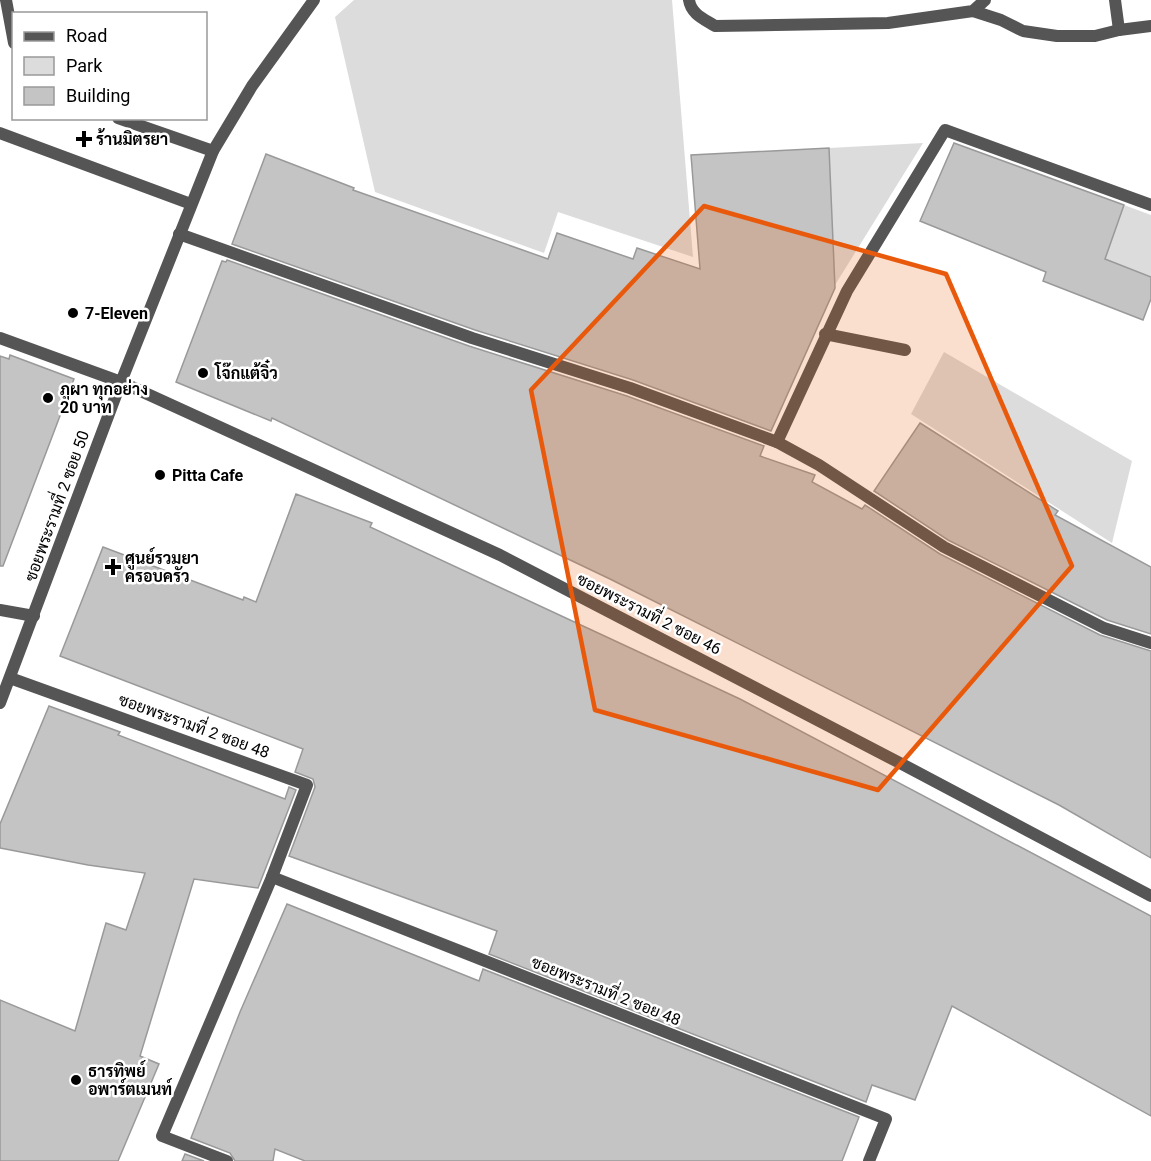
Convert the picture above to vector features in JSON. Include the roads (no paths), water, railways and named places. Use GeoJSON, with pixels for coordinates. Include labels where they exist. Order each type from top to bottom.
{"type":"FeatureCollection","features":[{"type":"Feature","properties":{"kind":"street"},"geometry":{"type":"LineString","coordinates":[[6,0],[12,32]]}},
{"type":"Feature","properties":{"kind":"street"},"geometry":{"type":"LineString","coordinates":[[689,0],[697,15],[715,26],[888,23],[973,11],[1001,20],[1023,31],[1057,36],[1095,36],[1151,26]]}},
{"type":"Feature","properties":{"kind":"street"},"geometry":{"type":"LineString","coordinates":[[973,11],[986,0]]}},
{"type":"Feature","properties":{"kind":"street"},"geometry":{"type":"LineString","coordinates":[[1115,0],[1119,30]]}},
{"type":"Feature","properties":{"kind":"street","name":"ซอยพระรามที่ 2 ซอย 50"},"geometry":{"type":"LineString","coordinates":[[0,703],[121,382],[213,151],[252,86],[311,1]]}},
{"type":"Feature","properties":{"kind":"street"},"geometry":{"type":"LineString","coordinates":[[124,120],[213,151]]}},
{"type":"Feature","properties":{"kind":"street"},"geometry":{"type":"LineString","coordinates":[[777,442],[846,291],[945,130],[1151,205]]}},
{"type":"Feature","properties":{"kind":"street"},"geometry":{"type":"LineString","coordinates":[[0,133],[191,204]]}},
{"type":"Feature","properties":{"kind":"street"},"geometry":{"type":"LineString","coordinates":[[179,234],[472,338],[630,388],[777,442],[819,465],[944,547],[1104,628],[1151,643]]}},
{"type":"Feature","properties":{"kind":"street"},"geometry":{"type":"LineString","coordinates":[[825,334],[905,350]]}},
{"type":"Feature","properties":{"kind":"street","name":"ซอยพระรามที่ 2 ซอย 46"},"geometry":{"type":"LineString","coordinates":[[0,338],[121,382],[500,555],[1151,896]]}},
{"type":"Feature","properties":{"kind":"street"},"geometry":{"type":"LineString","coordinates":[[0,610],[34,616]]}},
{"type":"Feature","properties":{"kind":"street","name":"ซอยพระรามที่ 2 ซอย 48"},"geometry":{"type":"LineString","coordinates":[[10,678],[308,785],[272,877],[162,1136],[227,1161]]}},
{"type":"Feature","properties":{"kind":"street","name":"ซอยพระรามที่ 2 ซอย 48"},"geometry":{"type":"LineString","coordinates":[[272,877],[886,1119],[869,1161]]}},
{"type":"Feature","properties":{"kind":"place","name":"ร้านมิตรยา"},"geometry":{"type":"Point","coordinates":[84,139]}},
{"type":"Feature","properties":{"kind":"place","name":"7-Eleven"},"geometry":{"type":"Point","coordinates":[73,313]}},
{"type":"Feature","properties":{"kind":"place","name":"โจ๊กแต้จิ๋ว"},"geometry":{"type":"Point","coordinates":[203,373]}},
{"type":"Feature","properties":{"kind":"place","name":"ภูผา ทุกอย่าง 20 บาท"},"geometry":{"type":"Point","coordinates":[48,398]}},
{"type":"Feature","properties":{"kind":"place","name":"Pitta Cafe"},"geometry":{"type":"Point","coordinates":[160,475]}},
{"type":"Feature","properties":{"kind":"place","name":"ศูนย์รวมยา ครอบครัว"},"geometry":{"type":"Point","coordinates":[113,567]}},
{"type":"Feature","properties":{"kind":"place","name":"ธารทิพย์ อพาร์ตเมนท์"},"geometry":{"type":"Point","coordinates":[76,1080]}}]}
